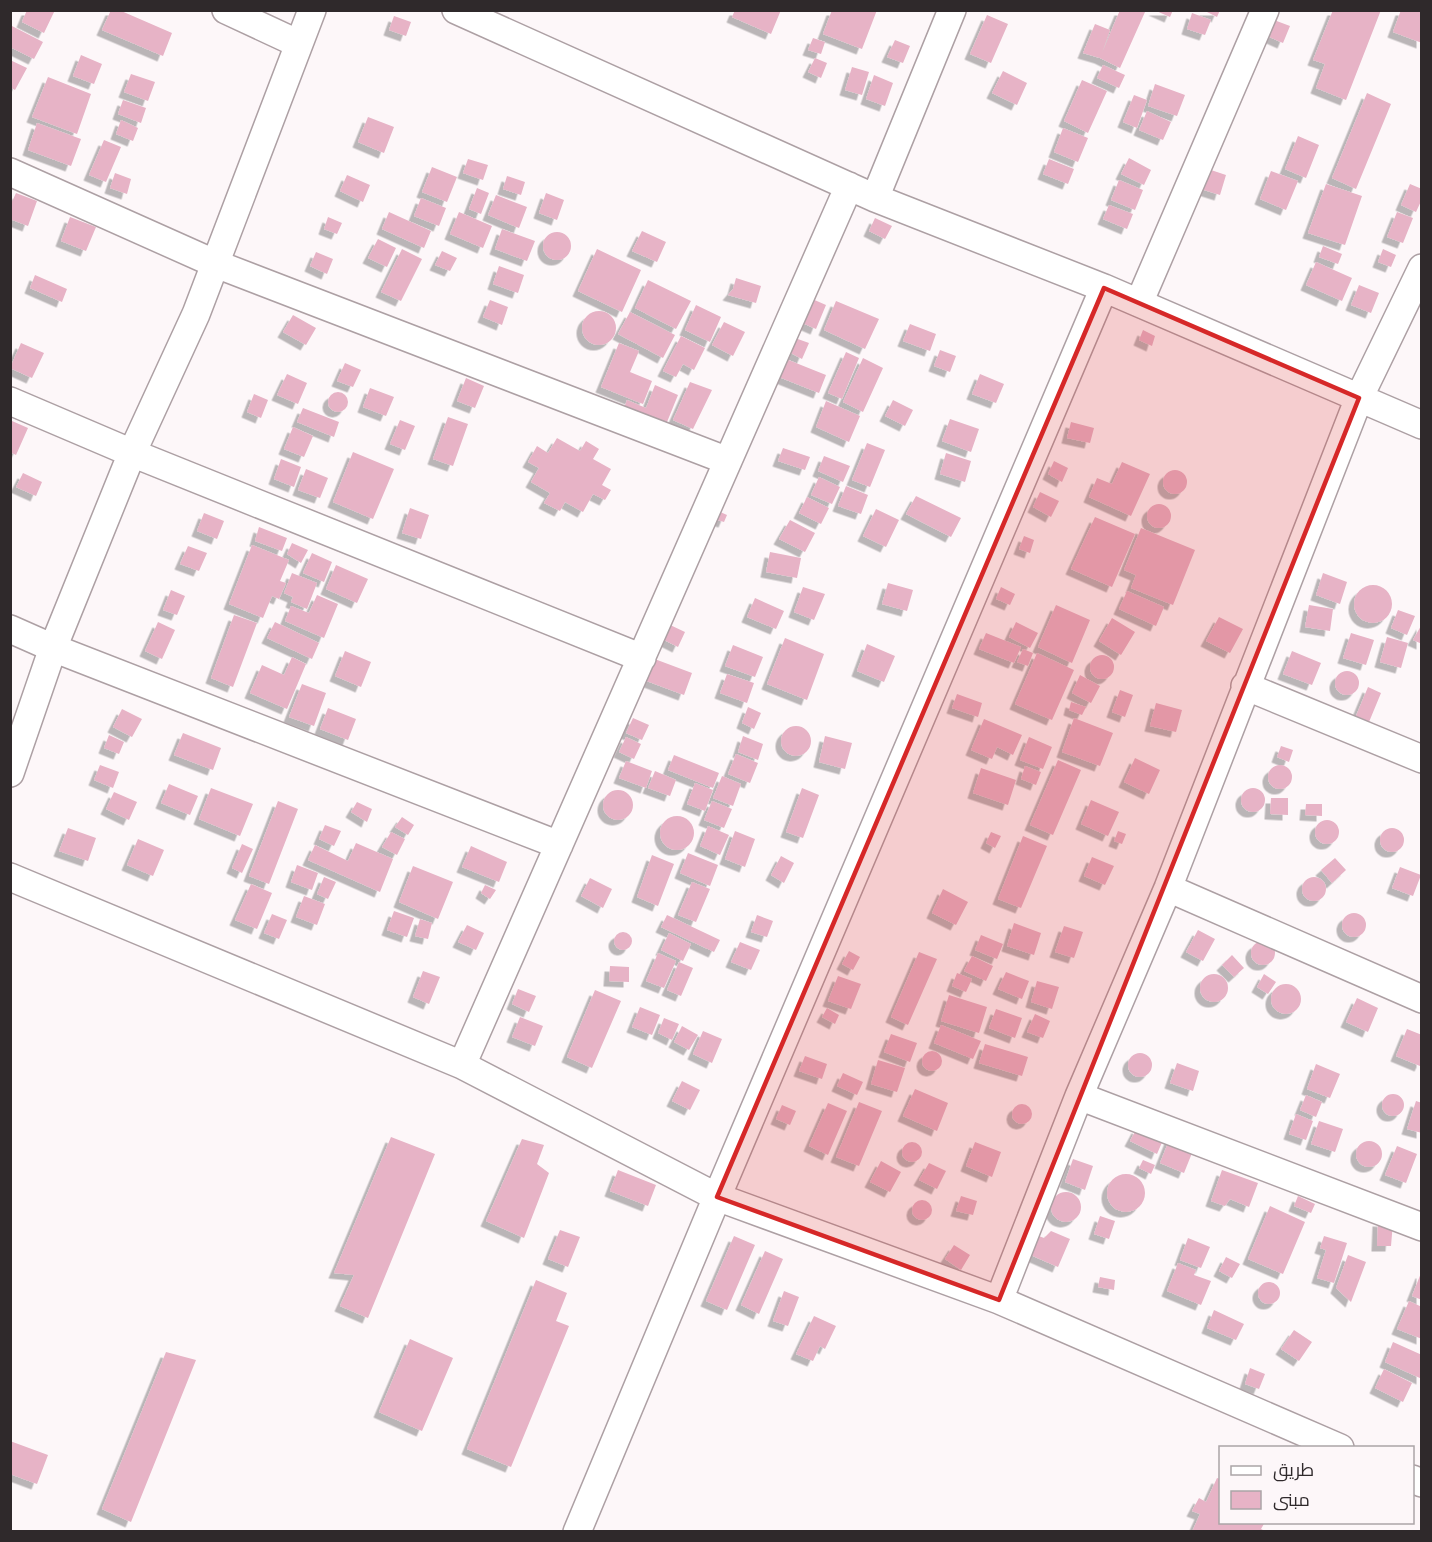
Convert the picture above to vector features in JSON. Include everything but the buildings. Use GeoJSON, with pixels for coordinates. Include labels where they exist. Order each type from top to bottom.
{"type":"FeatureCollection","features":[{"type":"Feature","properties":{"kind":"street"},"geometry":{"type":"LineString","coordinates":[[226,10],[299,44]]}},
{"type":"Feature","properties":{"kind":"street"},"geometry":{"type":"LineString","coordinates":[[10,773],[52,648],[132,453],[196,314],[312,10]]}},
{"type":"Feature","properties":{"kind":"street"},"geometry":{"type":"LineString","coordinates":[[456,10],[875,198],[1104,288],[1422,425]]}},
{"type":"Feature","properties":{"kind":"street"},"geometry":{"type":"LineString","coordinates":[[875,198],[952,10]]}},
{"type":"Feature","properties":{"kind":"street"},"geometry":{"type":"LineString","coordinates":[[1139,303],[1265,10]]}},
{"type":"Feature","properties":{"kind":"street"},"geometry":{"type":"LineString","coordinates":[[10,172],[216,264],[729,461]]}},
{"type":"Feature","properties":{"kind":"street"},"geometry":{"type":"LineString","coordinates":[[462,1065],[849,186]]}},
{"type":"Feature","properties":{"kind":"street"},"geometry":{"type":"LineString","coordinates":[[999,1300],[1079,1096],[1168,888],[1359,398],[1422,267]]}},
{"type":"Feature","properties":{"kind":"street"},"geometry":{"type":"LineString","coordinates":[[578,1532],[717,1197],[1104,288]]}},
{"type":"Feature","properties":{"kind":"street"},"geometry":{"type":"LineString","coordinates":[[10,401],[132,453],[642,658]]}},
{"type":"Feature","properties":{"kind":"street"},"geometry":{"type":"LineString","coordinates":[[10,629],[52,648],[559,845]]}},
{"type":"Feature","properties":{"kind":"street"},"geometry":{"type":"LineString","coordinates":[[1245,686],[1422,759]]}},
{"type":"Feature","properties":{"kind":"street"},"geometry":{"type":"LineString","coordinates":[[10,877],[462,1065],[717,1197],[999,1300],[1335,1446]]}},
{"type":"Feature","properties":{"kind":"street"},"geometry":{"type":"LineString","coordinates":[[1168,888],[1422,999]]}},
{"type":"Feature","properties":{"kind":"street"},"geometry":{"type":"LineString","coordinates":[[1079,1096],[1422,1227]]}},
{"type":"Feature","properties":{"kind":"highlighted area"},"geometry":{"type":"Polygon","coordinates":[[[1104,288],[1359,398],[999,1300],[717,1197],[1104,288]]]}}]}
